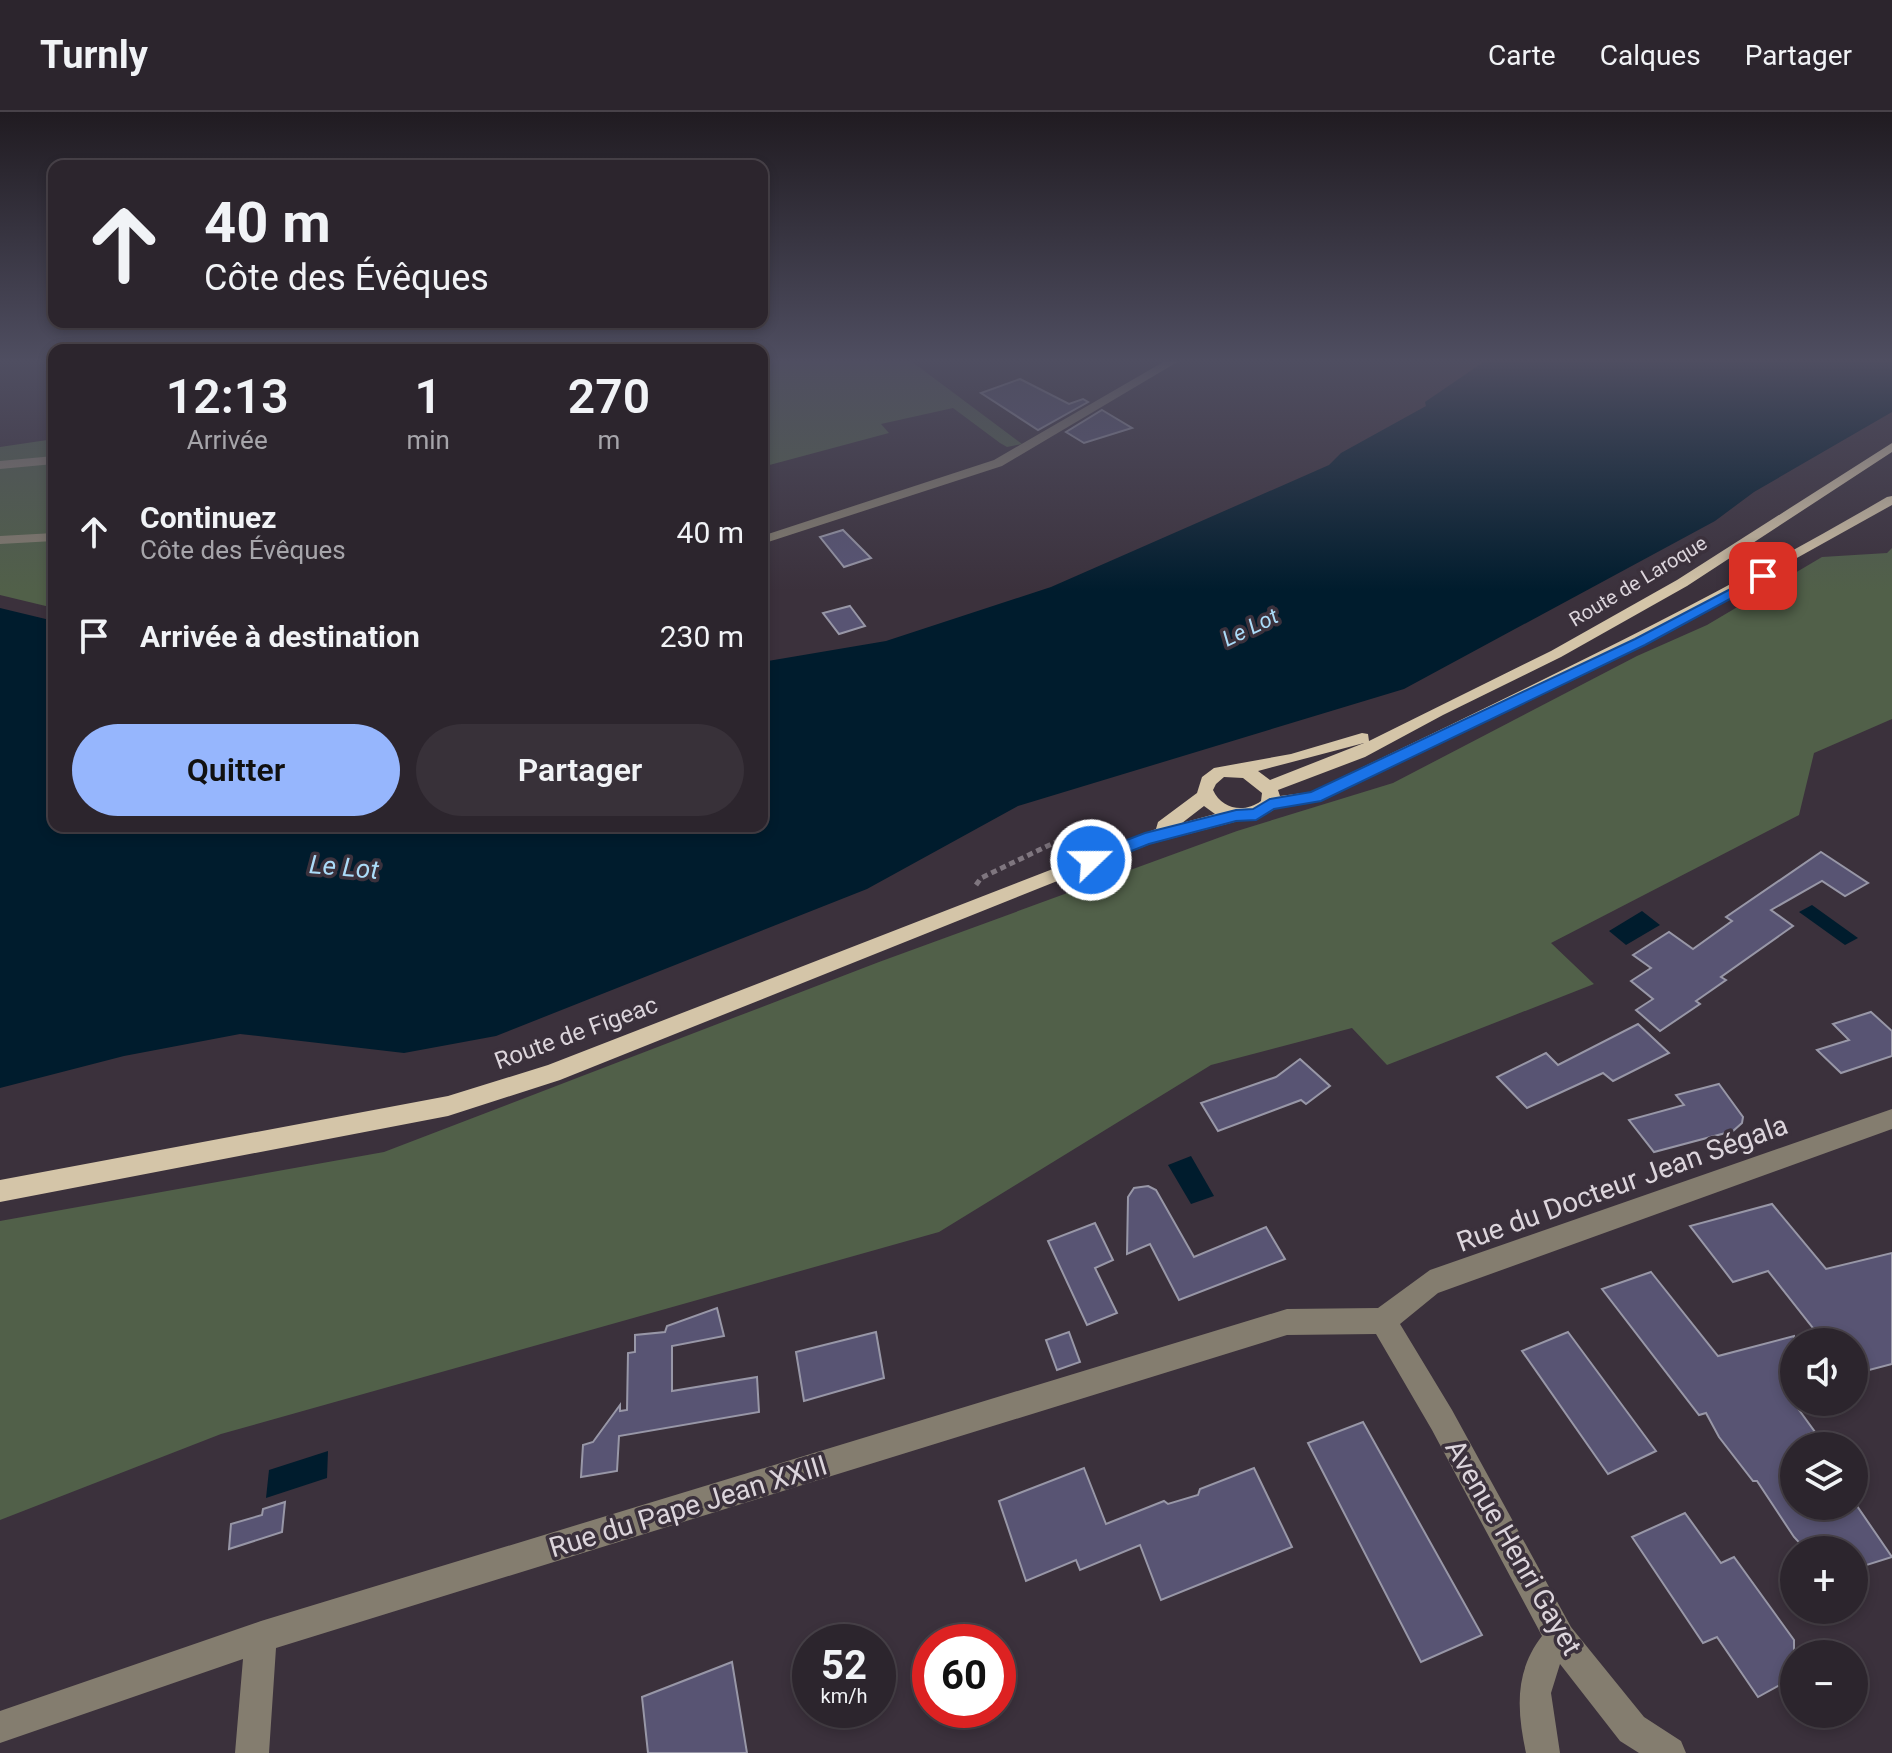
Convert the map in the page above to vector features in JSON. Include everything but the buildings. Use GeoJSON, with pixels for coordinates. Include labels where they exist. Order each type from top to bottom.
{"type":"FeatureCollection","features":[{"type":"Feature","properties":{"kind":"main road","name":"Route de Laroque"},"geometry":{"type":"LineString","coordinates":[[1269,796],[1556,654],[1682,583],[1892,447]]}},
{"type":"Feature","properties":{"kind":"main road"},"geometry":{"type":"LineString","coordinates":[[1269,796],[1256,814],[1236,815],[1217,808],[1205,796],[1206,781],[1230,771],[1252,775],[1269,796],[1315,797],[1640,642],[1738,590],[1892,500]]}},
{"type":"Feature","properties":{"kind":"main road","name":"Route de Laroque"},"geometry":{"type":"LineString","coordinates":[[1230,771],[1322,751],[1437,711]]}},
{"type":"Feature","properties":{"kind":"main road","name":"Route de Figeac"},"geometry":{"type":"LineString","coordinates":[[1145,839],[1185,814],[1205,796]]}},
{"type":"Feature","properties":{"kind":"main road","name":"Route de Figeac"},"geometry":{"type":"LineString","coordinates":[[0,1191],[448,1106],[552,1073],[1145,839],[1236,815]]}},
{"type":"Feature","properties":{"kind":"street"},"geometry":{"type":"LineString","coordinates":[[768,538],[998,463],[1042,438]]}},
{"type":"Feature","properties":{"kind":"street"},"geometry":{"type":"LineString","coordinates":[[0,465],[48,461]]}},
{"type":"Feature","properties":{"kind":"street"},"geometry":{"type":"LineString","coordinates":[[0,540],[48,537]]}},
{"type":"Feature","properties":{"kind":"street","name":"Rue du Docteur Jean Ségala"},"geometry":{"type":"LineString","coordinates":[[1383,1321],[1430,1283],[1892,1119]]}},
{"type":"Feature","properties":{"kind":"street","name":"Rue du Pape Jean XXIII"},"geometry":{"type":"LineString","coordinates":[[0,1727],[261,1637],[1287,1322],[1383,1321]]}},
{"type":"Feature","properties":{"kind":"street","name":"Avenue Henri Gayet"},"geometry":{"type":"LineString","coordinates":[[1383,1321],[1442,1420],[1560,1638],[1632,1729],[1669,1753]]}},
{"type":"Feature","properties":{"kind":"street"},"geometry":{"type":"LineString","coordinates":[[252,1753],[261,1637]]}},
{"type":"Feature","properties":{"kind":"street"},"geometry":{"type":"LineString","coordinates":[[1543,1753],[1531,1704],[1542,1659],[1560,1638]]}},
{"type":"Feature","properties":{"kind":"green space"},"geometry":{"type":"Polygon","coordinates":[[[768,438],[872,438],[768,465],[768,438]]]}},
{"type":"Feature","properties":{"kind":"green space"},"geometry":{"type":"Polygon","coordinates":[[[993,438],[1013,438],[1022,444],[1007,447],[993,438]]]}},
{"type":"Feature","properties":{"kind":"green space"},"geometry":{"type":"Polygon","coordinates":[[[48,440],[48,607],[0,595],[0,447],[48,440]]]}},
{"type":"Feature","properties":{"kind":"green space"},"geometry":{"type":"Polygon","coordinates":[[[1892,548],[1892,719],[1814,753],[1799,815],[1551,943],[1594,984],[1387,1065],[1352,1028],[1211,1065],[939,1232],[221,1434],[0,1520],[0,1221],[384,1152],[879,962],[1237,831],[1393,783],[1637,656],[1707,625],[1822,557],[1887,553],[1892,548]]]}},
{"type":"Feature","properties":{"kind":"water","name":"Le Lot"},"geometry":{"type":"Polygon","coordinates":[[[1369,438],[1848,438],[1754,492],[1715,521],[1404,689],[1018,806],[867,889],[496,1036],[404,1053],[240,1034],[124,1056],[0,1088],[0,608],[48,620],[48,832],[768,832],[768,661],[886,641],[1051,587],[1329,465],[1341,453],[1369,438]]]}},
{"type":"Feature","properties":{"kind":"water"},"geometry":{"type":"Polygon","coordinates":[[[1812,905],[1858,938],[1845,945],[1799,912],[1812,905]]]}},
{"type":"Feature","properties":{"kind":"water"},"geometry":{"type":"Polygon","coordinates":[[[1642,911],[1660,925],[1626,945],[1609,931],[1642,911]]]}},
{"type":"Feature","properties":{"kind":"water"},"geometry":{"type":"Polygon","coordinates":[[[1191,1156],[1214,1196],[1191,1204],[1168,1165],[1191,1156]]]}},
{"type":"Feature","properties":{"kind":"water"},"geometry":{"type":"Polygon","coordinates":[[[328,1451],[327,1478],[266,1498],[269,1470],[328,1451]]]}},
{"type":"Feature","properties":{"kind":"route"},"geometry":{"type":"LineString","coordinates":[[1091,860],[1145,839],[1236,815],[1256,814],[1270,804],[1315,797],[1640,642],[1763,576]]}}]}
